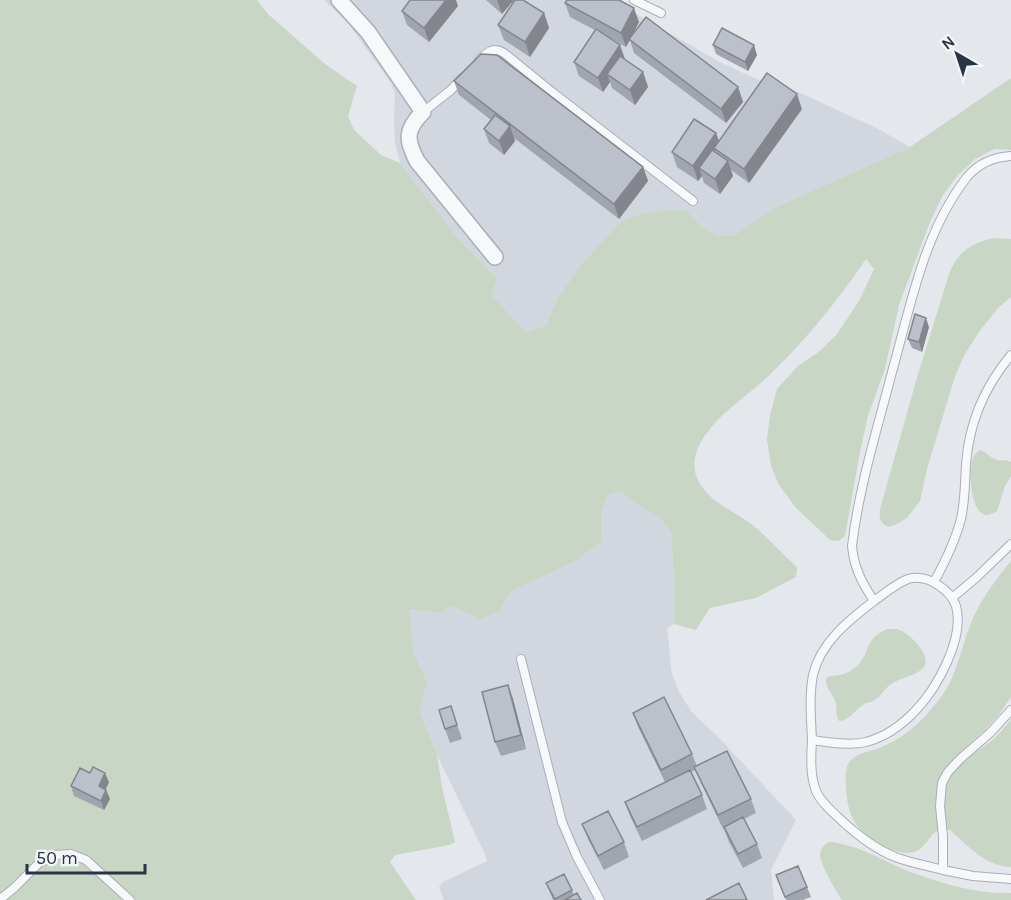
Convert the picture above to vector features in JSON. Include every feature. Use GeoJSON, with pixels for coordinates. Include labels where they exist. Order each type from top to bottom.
{"type":"FeatureCollection","features":[{"type":"Feature","properties":{"kind":"street"},"geometry":{"type":"LineString","coordinates":[[339,0],[368,32],[423,112],[414,121],[408,138],[417,161],[495,257]]}},
{"type":"Feature","properties":{"kind":"lane"},"geometry":{"type":"LineString","coordinates":[[634,0],[661,13]]}},
{"type":"Feature","properties":{"kind":"lane"},"geometry":{"type":"LineString","coordinates":[[472,67],[486,53],[498,49],[693,201]]}},
{"type":"Feature","properties":{"kind":"lane"},"geometry":{"type":"LineString","coordinates":[[423,112],[451,90],[466,73]]}},
{"type":"Feature","properties":{"kind":"lane"},"geometry":{"type":"LineString","coordinates":[[874,601],[857,572],[852,546],[869,458],[920,268],[945,213],[968,176],[986,162],[999,157],[1011,156]]}},
{"type":"Feature","properties":{"kind":"lane"},"geometry":{"type":"LineString","coordinates":[[934,582],[950,551],[962,516],[968,443],[975,416],[993,379],[1011,355]]}},
{"type":"Feature","properties":{"kind":"lane"},"geometry":{"type":"LineString","coordinates":[[951,598],[1011,544]]}},
{"type":"Feature","properties":{"kind":"lane"},"geometry":{"type":"LineString","coordinates":[[812,740],[856,744],[869,741],[888,733],[916,711],[937,683],[956,634],[956,606],[943,589],[934,582],[922,577],[898,584],[850,619],[826,647],[817,662],[811,694],[811,766],[816,791],[822,801],[850,829],[885,852],[943,870],[972,876],[1011,879]]}},
{"type":"Feature","properties":{"kind":"lane"},"geometry":{"type":"LineString","coordinates":[[521,659],[562,822],[577,857],[600,900]]}},
{"type":"Feature","properties":{"kind":"lane"},"geometry":{"type":"LineString","coordinates":[[943,870],[940,806],[942,783],[960,759],[990,733],[1011,710]]}},
{"type":"Feature","properties":{"kind":"lane"},"geometry":{"type":"LineString","coordinates":[[0,898],[14,888],[39,863],[55,855],[71,854],[86,860],[130,900]]}},
{"type":"Feature","properties":{"kind":"shaded area"},"geometry":{"type":"Polygon","coordinates":[[[324,0],[611,0],[722,63],[756,79],[786,87],[807,96],[878,129],[910,147],[774,208],[733,236],[718,236],[704,229],[686,210],[645,213],[621,221],[579,267],[557,299],[546,325],[526,333],[492,295],[497,279],[457,237],[400,163],[395,143],[395,93],[390,82],[348,23],[324,0]]]}},
{"type":"Feature","properties":{"kind":"shaded area"},"geometry":{"type":"Polygon","coordinates":[[[620,491],[642,508],[658,516],[671,532],[674,624],[667,628],[672,674],[679,692],[691,711],[796,820],[771,870],[774,900],[444,900],[439,887],[443,882],[487,861],[437,755],[420,712],[427,681],[414,654],[409,609],[440,613],[451,606],[480,619],[499,612],[507,597],[514,590],[574,561],[601,542],[601,513],[608,496],[620,491]]]}},
{"type":"Feature","properties":{"kind":"green space"},"geometry":{"type":"Polygon","coordinates":[[[0,0],[257,0],[268,14],[325,64],[357,86],[348,116],[354,130],[381,155],[400,163],[457,237],[497,279],[492,295],[526,333],[546,325],[557,299],[579,267],[621,221],[645,213],[686,210],[704,229],[718,236],[733,236],[774,208],[910,147],[1011,78],[1011,150],[995,149],[975,159],[957,176],[943,195],[930,222],[899,305],[885,369],[868,416],[845,536],[839,541],[830,540],[796,508],[779,485],[771,466],[767,440],[770,415],[777,389],[798,366],[820,351],[837,334],[859,301],[874,269],[866,259],[843,292],[805,338],[763,381],[717,421],[701,442],[694,464],[702,487],[714,499],[750,523],[768,539],[797,567],[796,577],[756,598],[710,608],[696,630],[674,624],[671,532],[658,516],[642,508],[620,491],[608,496],[601,513],[601,542],[575,561],[514,590],[507,597],[499,612],[480,619],[451,606],[440,613],[409,609],[414,654],[427,681],[420,712],[437,755],[455,842],[395,855],[390,862],[416,900],[0,900],[0,0]]]}},
{"type":"Feature","properties":{"kind":"green space"},"geometry":{"type":"Polygon","coordinates":[[[993,238],[1011,239],[1011,297],[998,308],[979,332],[955,376],[927,469],[920,501],[907,518],[888,527],[881,520],[880,509],[950,271],[967,249],[993,238]]]}},
{"type":"Feature","properties":{"kind":"green space"},"geometry":{"type":"Polygon","coordinates":[[[980,450],[995,459],[1011,462],[1011,476],[1005,486],[997,511],[988,515],[977,509],[972,492],[972,461],[980,450]]]}},
{"type":"Feature","properties":{"kind":"green space"},"geometry":{"type":"Polygon","coordinates":[[[1011,561],[1011,697],[998,716],[966,749],[969,752],[981,748],[1011,720],[1011,867],[985,859],[950,830],[944,829],[934,833],[919,850],[914,852],[904,853],[889,848],[868,836],[853,819],[847,798],[847,766],[858,755],[881,747],[903,735],[919,722],[937,702],[952,678],[968,629],[979,607],[1011,561]]]}},
{"type":"Feature","properties":{"kind":"green space"},"geometry":{"type":"Polygon","coordinates":[[[887,629],[902,631],[918,644],[925,656],[924,667],[891,684],[875,700],[862,705],[847,718],[839,721],[836,704],[826,678],[844,674],[855,667],[861,661],[871,641],[887,629]]]}},
{"type":"Feature","properties":{"kind":"green space"},"geometry":{"type":"Polygon","coordinates":[[[829,842],[850,846],[911,872],[948,884],[986,892],[1011,893],[1011,900],[842,900],[821,859],[821,850],[829,842]]]}},
{"type":"Feature","properties":{"kind":"building"},"geometry":{"type":"Polygon","coordinates":[[[410,0],[446,0],[424,28],[402,11],[410,0]]]}},
{"type":"Feature","properties":{"kind":"building"},"geometry":{"type":"Polygon","coordinates":[[[515,0],[523,0],[544,13],[525,42],[498,25],[515,0]]]}},
{"type":"Feature","properties":{"kind":"building"},"geometry":{"type":"Polygon","coordinates":[[[567,0],[619,0],[634,8],[621,33],[565,3],[567,0]]]}},
{"type":"Feature","properties":{"kind":"building"},"geometry":{"type":"Polygon","coordinates":[[[646,17],[738,87],[721,109],[629,39],[646,17]]]}},
{"type":"Feature","properties":{"kind":"building"},"geometry":{"type":"Polygon","coordinates":[[[722,28],[754,45],[745,62],[713,45],[722,28]]]}},
{"type":"Feature","properties":{"kind":"building"},"geometry":{"type":"Polygon","coordinates":[[[596,29],[620,45],[598,78],[574,62],[596,29]]]}},
{"type":"Feature","properties":{"kind":"building"},"geometry":{"type":"Polygon","coordinates":[[[481,54],[497,55],[643,167],[614,204],[454,81],[481,54]]]}},
{"type":"Feature","properties":{"kind":"building"},"geometry":{"type":"Polygon","coordinates":[[[620,56],[643,72],[630,90],[607,74],[620,56]]]}},
{"type":"Feature","properties":{"kind":"building"},"geometry":{"type":"Polygon","coordinates":[[[767,73],[797,94],[744,169],[714,148],[767,73]]]}},
{"type":"Feature","properties":{"kind":"building"},"geometry":{"type":"Polygon","coordinates":[[[495,115],[510,126],[499,141],[484,129],[495,115]]]}},
{"type":"Feature","properties":{"kind":"building"},"geometry":{"type":"Polygon","coordinates":[[[694,119],[716,133],[693,166],[672,152],[694,119]]]}},
{"type":"Feature","properties":{"kind":"building"},"geometry":{"type":"Polygon","coordinates":[[[712,150],[728,161],[715,179],[699,168],[712,150]]]}},
{"type":"Feature","properties":{"kind":"building"},"geometry":{"type":"Polygon","coordinates":[[[915,314],[926,318],[919,342],[908,339],[915,314]]]}},
{"type":"Feature","properties":{"kind":"building"},"geometry":{"type":"Polygon","coordinates":[[[508,685],[521,735],[495,742],[482,692],[508,685]]]}},
{"type":"Feature","properties":{"kind":"building"},"geometry":{"type":"Polygon","coordinates":[[[664,697],[692,754],[661,770],[633,713],[664,697]]]}},
{"type":"Feature","properties":{"kind":"building"},"geometry":{"type":"Polygon","coordinates":[[[451,706],[457,725],[445,729],[439,710],[451,706]]]}},
{"type":"Feature","properties":{"kind":"building"},"geometry":{"type":"Polygon","coordinates":[[[727,751],[751,799],[718,815],[694,767],[727,751]]]}},
{"type":"Feature","properties":{"kind":"building"},"geometry":{"type":"Polygon","coordinates":[[[93,767],[105,773],[99,786],[106,790],[101,801],[71,786],[80,768],[90,773],[93,767]]]}},
{"type":"Feature","properties":{"kind":"building"},"geometry":{"type":"Polygon","coordinates":[[[690,770],[702,795],[637,827],[625,802],[690,770]]]}},
{"type":"Feature","properties":{"kind":"building"},"geometry":{"type":"Polygon","coordinates":[[[608,811],[624,842],[598,856],[582,824],[608,811]]]}},
{"type":"Feature","properties":{"kind":"building"},"geometry":{"type":"Polygon","coordinates":[[[743,817],[757,844],[738,854],[724,827],[743,817]]]}},
{"type":"Feature","properties":{"kind":"building"},"geometry":{"type":"Polygon","coordinates":[[[798,866],[807,887],[785,897],[776,875],[798,866]]]}},
{"type":"Feature","properties":{"kind":"building"},"geometry":{"type":"Polygon","coordinates":[[[564,874],[572,890],[555,899],[546,883],[564,874]]]}},
{"type":"Feature","properties":{"kind":"building"},"geometry":{"type":"Polygon","coordinates":[[[739,883],[747,900],[706,900],[739,883]]]}},
{"type":"Feature","properties":{"kind":"building"},"geometry":{"type":"Polygon","coordinates":[[[577,893],[581,900],[565,900],[577,893]]]}}]}
